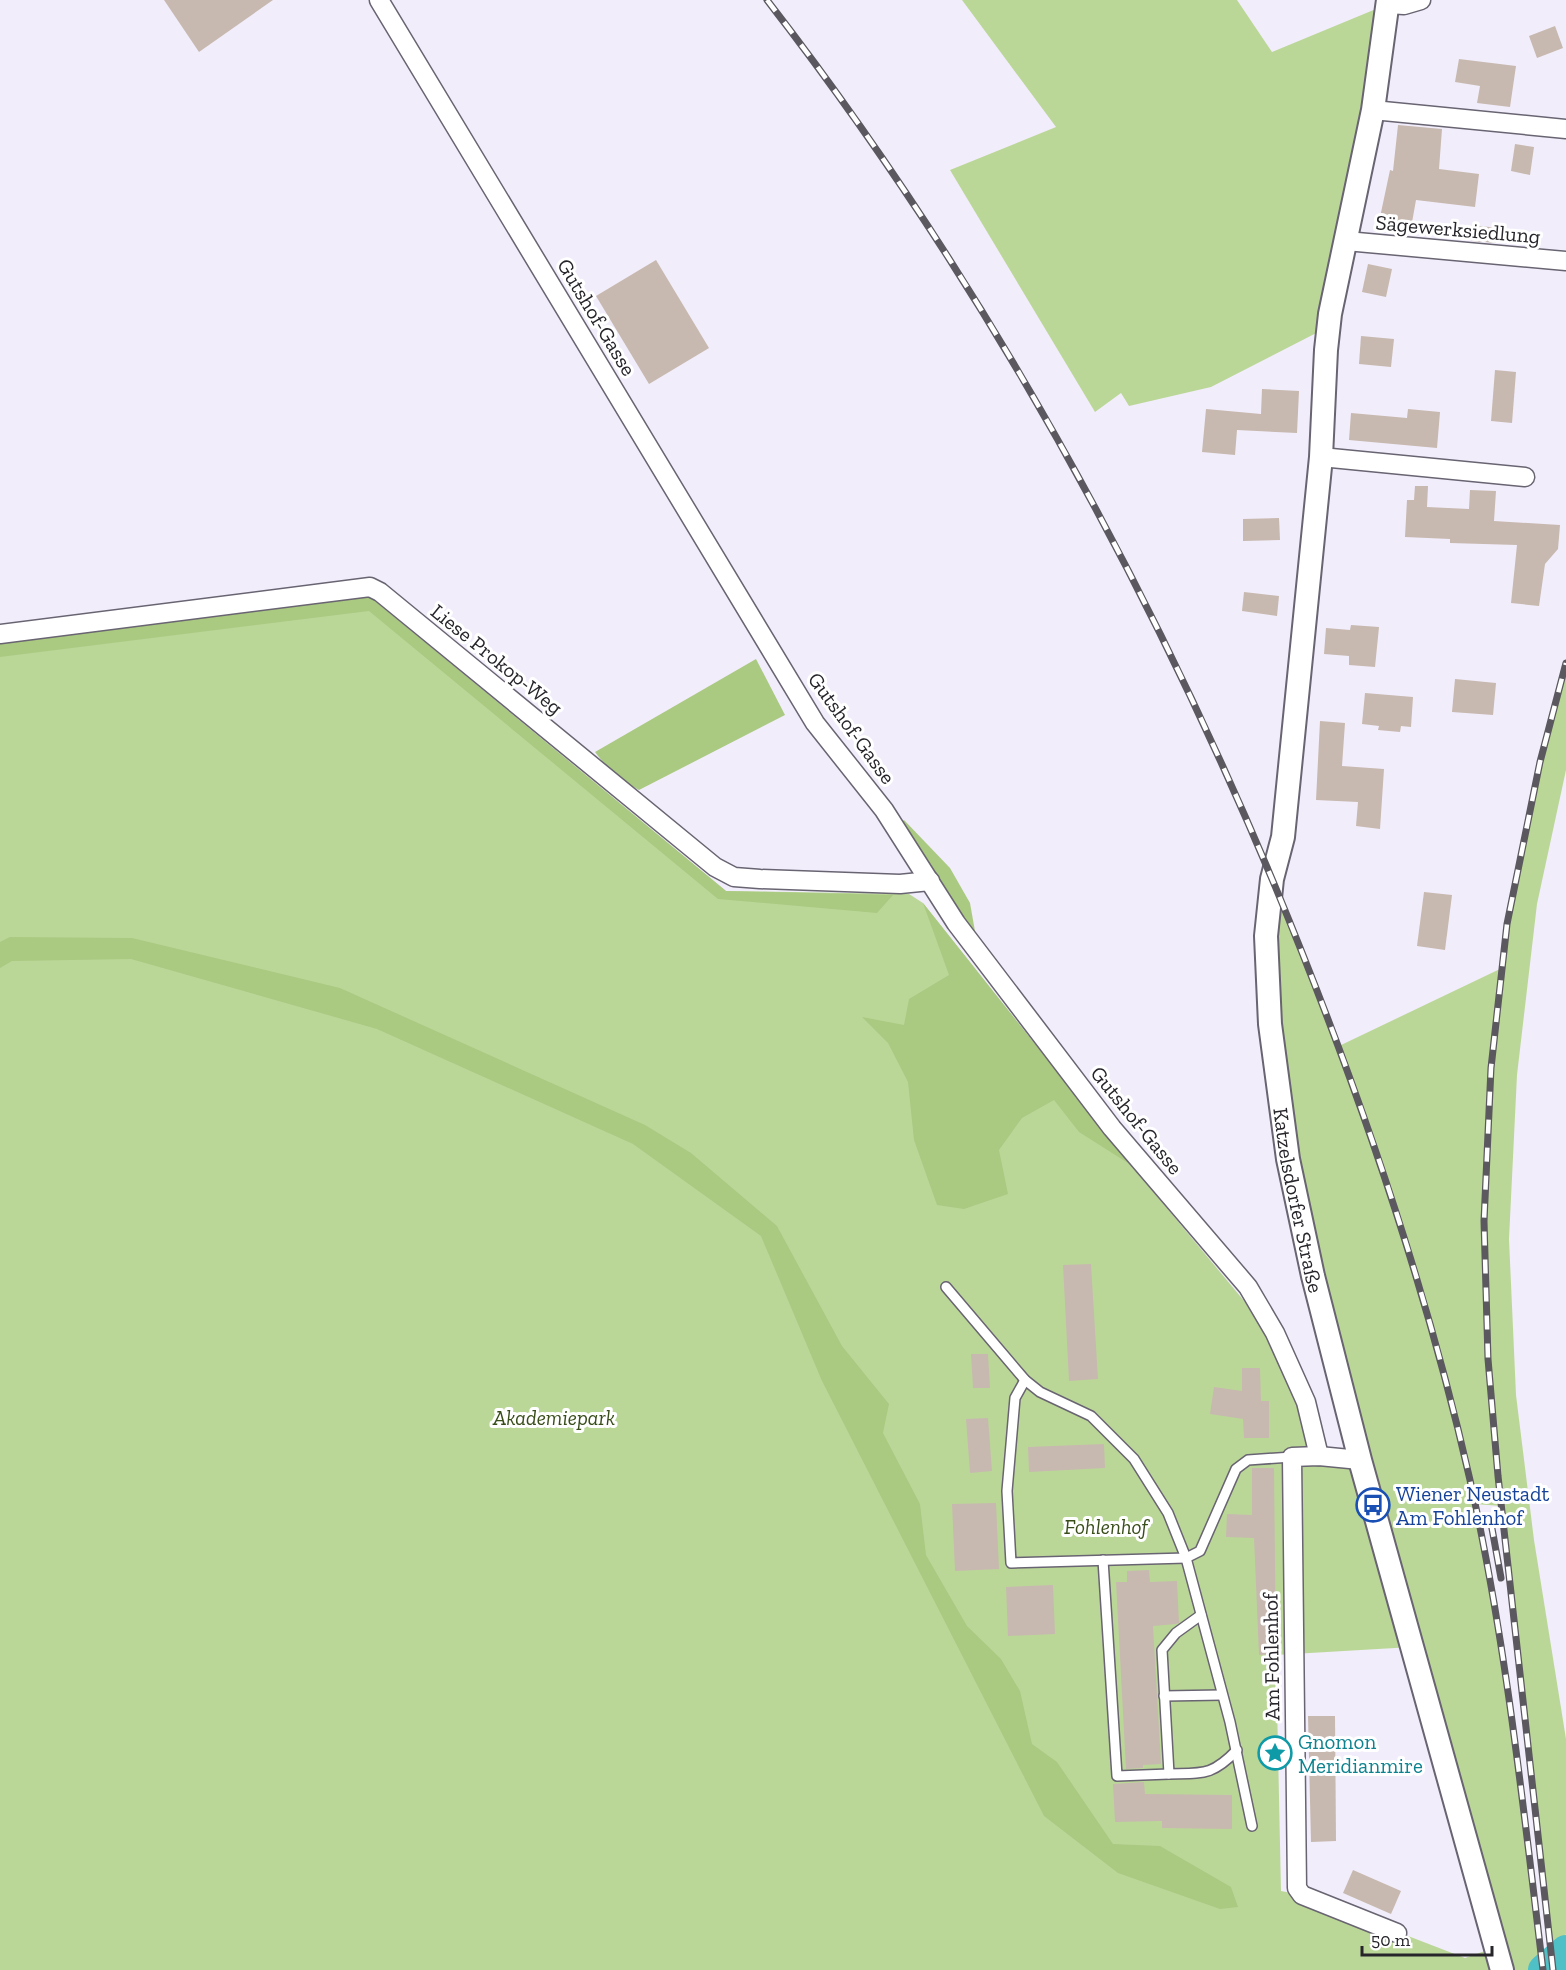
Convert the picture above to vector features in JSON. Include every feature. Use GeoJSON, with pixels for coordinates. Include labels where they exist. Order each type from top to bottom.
{"type":"FeatureCollection","features":[{"type":"Feature","properties":{"kind":"street","name":"Gutshof-Gasse"},"geometry":{"type":"LineString","coordinates":[[379,0],[815,723],[884,810],[957,923],[1112,1128],[1248,1287],[1275,1333],[1306,1402],[1319,1456]]}},
{"type":"Feature","properties":{"kind":"street"},"geometry":{"type":"LineString","coordinates":[[1388,2],[1404,5],[1421,0]]}},
{"type":"Feature","properties":{"kind":"street","name":"Katzelsdorfer Straße"},"geometry":{"type":"LineString","coordinates":[[1388,2],[1373,110],[1330,314],[1321,457],[1283,837],[1272,879],[1266,936],[1270,1024],[1288,1159],[1313,1276],[1360,1460],[1502,1970]]}},
{"type":"Feature","properties":{"kind":"street"},"geometry":{"type":"LineString","coordinates":[[1373,110],[1566,129]]}},
{"type":"Feature","properties":{"kind":"street","name":"Sägewerksiedlung"},"geometry":{"type":"LineString","coordinates":[[1346,241],[1566,261]]}},
{"type":"Feature","properties":{"kind":"street"},"geometry":{"type":"LineString","coordinates":[[1321,457],[1525,477]]}},
{"type":"Feature","properties":{"kind":"street","name":"Liese Prokop-Weg"},"geometry":{"type":"LineString","coordinates":[[0,634],[370,586],[715,867],[734,877],[760,879],[900,884],[930,881]]}},
{"type":"Feature","properties":{"kind":"street"},"geometry":{"type":"LineString","coordinates":[[1292,1458],[1319,1456],[1360,1460]]}},
{"type":"Feature","properties":{"kind":"street","name":"Am Fohlenhof"},"geometry":{"type":"LineString","coordinates":[[1292,1458],[1297,1888],[1302,1895],[1397,1933]]}},
{"type":"Feature","properties":{"kind":"lane"},"geometry":{"type":"LineString","coordinates":[[946,1287],[1025,1380],[1040,1392],[1091,1416],[1134,1459],[1168,1513],[1186,1558],[1237,1750],[1252,1826]]}},
{"type":"Feature","properties":{"kind":"lane"},"geometry":{"type":"LineString","coordinates":[[1025,1380],[1015,1398],[1007,1491],[1011,1563],[1186,1558],[1200,1551],[1236,1469],[1248,1460],[1292,1458]]}},
{"type":"Feature","properties":{"kind":"lane"},"geometry":{"type":"LineString","coordinates":[[1103,1560],[1117,1776],[1207,1773],[1224,1763],[1237,1750]]}},
{"type":"Feature","properties":{"kind":"lane"},"geometry":{"type":"LineString","coordinates":[[1169,1774],[1162,1650],[1176,1633],[1201,1615]]}},
{"type":"Feature","properties":{"kind":"lane"},"geometry":{"type":"LineString","coordinates":[[1164,1696],[1222,1695]]}},
{"type":"Feature","properties":{"kind":"green space"},"geometry":{"type":"Polygon","coordinates":[[[962,0],[1237,0],[1272,52],[1388,4],[1328,327],[1211,387],[1129,406],[1121,393],[1095,412],[950,170],[1056,127],[962,0]]]}},
{"type":"Feature","properties":{"kind":"green space","name":"Akademiepark"},"geometry":{"type":"Polygon","coordinates":[[[370,597],[726,891],[909,894],[923,903],[1131,1165],[1245,1302],[1306,1402],[1319,1456],[1360,1460],[1288,1159],[1272,879],[1339,1046],[1502,968],[1537,776],[1566,663],[1566,770],[1537,904],[1517,1075],[1509,1239],[1516,1395],[1534,1540],[1566,1739],[1566,1934],[1559,1946],[1551,1953],[1501,1506],[1475,1504],[1509,1690],[1542,1962],[1532,1970],[0,1970],[0,644],[370,597]],[[1412,1647],[1276,1655],[1281,1891],[1302,1895],[1465,1958],[1496,1947],[1412,1647]]]}},
{"type":"Feature","properties":{"kind":"green space"},"geometry":{"type":"Polygon","coordinates":[[[370,597],[726,891],[893,895],[877,913],[718,899],[369,611],[0,657],[0,644],[370,597]]]}},
{"type":"Feature","properties":{"kind":"green space"},"geometry":{"type":"Polygon","coordinates":[[[756,659],[785,715],[639,790],[615,773],[595,752],[756,659]]]}},
{"type":"Feature","properties":{"kind":"green space"},"geometry":{"type":"Polygon","coordinates":[[[904,820],[950,868],[970,903],[976,937],[900,823],[904,820]]]}},
{"type":"Feature","properties":{"kind":"green space"},"geometry":{"type":"Polygon","coordinates":[[[923,903],[1131,1165],[1079,1132],[1054,1100],[1022,1118],[999,1150],[1008,1194],[964,1209],[937,1205],[914,1140],[908,1082],[888,1043],[862,1017],[904,1025],[909,999],[949,975],[923,903]]]}},
{"type":"Feature","properties":{"kind":"green space"},"geometry":{"type":"Polygon","coordinates":[[[10,937],[132,938],[340,988],[645,1125],[691,1153],[777,1226],[842,1346],[889,1404],[883,1433],[920,1504],[926,1555],[967,1626],[1001,1659],[1020,1691],[1032,1744],[1057,1762],[1113,1844],[1160,1846],[1231,1887],[1238,1907],[1220,1909],[1118,1873],[1044,1816],[822,1381],[761,1236],[633,1144],[377,1029],[131,959],[12,961],[0,968],[0,942],[10,937]]]}},
{"type":"Feature","properties":{"kind":"building"},"geometry":{"type":"Polygon","coordinates":[[[164,0],[273,0],[199,52],[164,0]]]}},
{"type":"Feature","properties":{"kind":"building"},"geometry":{"type":"Polygon","coordinates":[[[1555,26],[1563,48],[1537,58],[1529,36],[1555,26]]]}},
{"type":"Feature","properties":{"kind":"building"},"geometry":{"type":"Polygon","coordinates":[[[1459,59],[1516,66],[1510,107],[1477,103],[1480,86],[1455,82],[1459,59]]]}},
{"type":"Feature","properties":{"kind":"building"},"geometry":{"type":"Polygon","coordinates":[[[1398,125],[1442,129],[1439,169],[1479,174],[1475,207],[1416,200],[1411,228],[1379,222],[1390,170],[1393,171],[1398,125]]]}},
{"type":"Feature","properties":{"kind":"building"},"geometry":{"type":"Polygon","coordinates":[[[1515,144],[1534,147],[1530,175],[1511,171],[1515,144]]]}},
{"type":"Feature","properties":{"kind":"building"},"geometry":{"type":"Polygon","coordinates":[[[1472,225],[1498,228],[1496,243],[1471,241],[1472,225]]]}},
{"type":"Feature","properties":{"kind":"building"},"geometry":{"type":"Polygon","coordinates":[[[656,260],[709,348],[649,384],[596,296],[656,260]]]}},
{"type":"Feature","properties":{"kind":"building"},"geometry":{"type":"Polygon","coordinates":[[[1368,264],[1392,269],[1386,297],[1362,292],[1368,264]]]}},
{"type":"Feature","properties":{"kind":"building"},"geometry":{"type":"Polygon","coordinates":[[[1361,336],[1394,339],[1391,367],[1359,364],[1361,336]]]}},
{"type":"Feature","properties":{"kind":"building"},"geometry":{"type":"Polygon","coordinates":[[[1495,370],[1516,372],[1512,423],[1491,421],[1495,370]]]}},
{"type":"Feature","properties":{"kind":"building"},"geometry":{"type":"Polygon","coordinates":[[[1262,389],[1299,391],[1297,433],[1237,430],[1235,455],[1202,452],[1206,409],[1261,414],[1262,389]]]}},
{"type":"Feature","properties":{"kind":"building"},"geometry":{"type":"Polygon","coordinates":[[[1408,409],[1440,412],[1437,448],[1349,440],[1351,413],[1407,418],[1408,409]]]}},
{"type":"Feature","properties":{"kind":"building"},"geometry":{"type":"Polygon","coordinates":[[[1415,486],[1428,486],[1427,507],[1469,509],[1470,490],[1496,491],[1494,521],[1560,525],[1558,549],[1545,564],[1539,606],[1511,603],[1517,545],[1450,543],[1450,539],[1405,537],[1407,500],[1414,500],[1415,486]]]}},
{"type":"Feature","properties":{"kind":"building"},"geometry":{"type":"Polygon","coordinates":[[[1279,518],[1280,540],[1243,541],[1243,519],[1279,518]]]}},
{"type":"Feature","properties":{"kind":"building"},"geometry":{"type":"Polygon","coordinates":[[[1244,592],[1279,596],[1277,616],[1242,611],[1244,592]]]}},
{"type":"Feature","properties":{"kind":"building"},"geometry":{"type":"Polygon","coordinates":[[[1351,625],[1379,627],[1375,667],[1349,665],[1349,656],[1324,654],[1326,628],[1350,630],[1351,625]]]}},
{"type":"Feature","properties":{"kind":"building"},"geometry":{"type":"Polygon","coordinates":[[[1455,679],[1496,683],[1493,715],[1452,712],[1455,679]]]}},
{"type":"Feature","properties":{"kind":"building"},"geometry":{"type":"Polygon","coordinates":[[[1365,693],[1413,697],[1411,727],[1401,726],[1400,732],[1378,730],[1379,726],[1362,724],[1365,693]]]}},
{"type":"Feature","properties":{"kind":"building"},"geometry":{"type":"Polygon","coordinates":[[[1320,721],[1345,723],[1342,766],[1384,769],[1380,829],[1356,826],[1358,802],[1316,800],[1320,721]]]}},
{"type":"Feature","properties":{"kind":"building"},"geometry":{"type":"Polygon","coordinates":[[[1424,892],[1452,895],[1445,950],[1417,946],[1424,892]]]}},
{"type":"Feature","properties":{"kind":"building"},"geometry":{"type":"Polygon","coordinates":[[[1091,1264],[1098,1379],[1069,1381],[1063,1265],[1091,1264]]]}},
{"type":"Feature","properties":{"kind":"building"},"geometry":{"type":"Polygon","coordinates":[[[971,1354],[988,1354],[990,1388],[973,1388],[971,1354]]]}},
{"type":"Feature","properties":{"kind":"building"},"geometry":{"type":"Polygon","coordinates":[[[1242,1368],[1260,1368],[1261,1401],[1269,1401],[1269,1438],[1244,1438],[1243,1419],[1210,1414],[1214,1387],[1242,1391],[1242,1368]]]}},
{"type":"Feature","properties":{"kind":"building"},"geometry":{"type":"Polygon","coordinates":[[[988,1418],[992,1471],[970,1473],[966,1419],[988,1418]]]}},
{"type":"Feature","properties":{"kind":"building"},"geometry":{"type":"Polygon","coordinates":[[[1104,1444],[1105,1468],[1029,1472],[1028,1447],[1104,1444]]]}},
{"type":"Feature","properties":{"kind":"building"},"geometry":{"type":"Polygon","coordinates":[[[1252,1468],[1274,1468],[1276,1654],[1259,1655],[1254,1538],[1226,1537],[1227,1514],[1252,1515],[1252,1468]]]}},
{"type":"Feature","properties":{"kind":"building"},"geometry":{"type":"Polygon","coordinates":[[[996,1503],[999,1569],[955,1571],[952,1504],[996,1503]]]}},
{"type":"Feature","properties":{"kind":"building"},"geometry":{"type":"Polygon","coordinates":[[[1149,1570],[1150,1582],[1177,1581],[1179,1623],[1153,1626],[1161,1764],[1126,1769],[1116,1582],[1127,1582],[1127,1571],[1149,1570]]]}},
{"type":"Feature","properties":{"kind":"building"},"geometry":{"type":"Polygon","coordinates":[[[1053,1585],[1055,1634],[1008,1636],[1006,1587],[1053,1585]]]}},
{"type":"Feature","properties":{"kind":"building"},"geometry":{"type":"Polygon","coordinates":[[[1308,1716],[1335,1716],[1336,1841],[1311,1842],[1308,1716]]]}},
{"type":"Feature","properties":{"kind":"building"},"geometry":{"type":"Polygon","coordinates":[[[1144,1782],[1145,1794],[1232,1795],[1232,1829],[1162,1828],[1162,1821],[1115,1822],[1113,1784],[1144,1782]]]}},
{"type":"Feature","properties":{"kind":"building"},"geometry":{"type":"Polygon","coordinates":[[[1353,1870],[1401,1891],[1391,1914],[1343,1893],[1353,1870]]]}},
{"type":"Feature","properties":{"kind":"waterway"},"geometry":{"type":"LineString","coordinates":[[1544,1970],[1566,1951]]}},
{"type":"Feature","properties":{"kind":"railway"},"geometry":{"type":"LineString","coordinates":[[767,0],[844,103],[916,208],[985,316],[1050,426],[1112,539],[1224,769],[1275,886],[1333,1032],[1409,1253],[1452,1404],[1470,1480],[1504,1663],[1543,1970]]}},
{"type":"Feature","properties":{"kind":"railway"},"geometry":{"type":"LineString","coordinates":[[1553,1970],[1498,1476],[1488,1359],[1484,1221],[1491,1068],[1507,924],[1540,762],[1566,663]]}},
{"type":"Feature","properties":{"kind":"railway"},"geometry":{"type":"LineString","coordinates":[[1491,1523],[1501,1578]]}},
{"type":"Feature","properties":{"kind":"place","name":"Wiener Neustadt Am Fohlenhof"},"geometry":{"type":"Point","coordinates":[1373,1505]}},
{"type":"Feature","properties":{"kind":"place","name":"Gnomon Meridianmire"},"geometry":{"type":"Point","coordinates":[1275,1753]}},
{"type":"Feature","properties":{"kind":"park label","name":"Fohlenhof"},"geometry":{"type":"Point","coordinates":[1106,1526]}}]}
